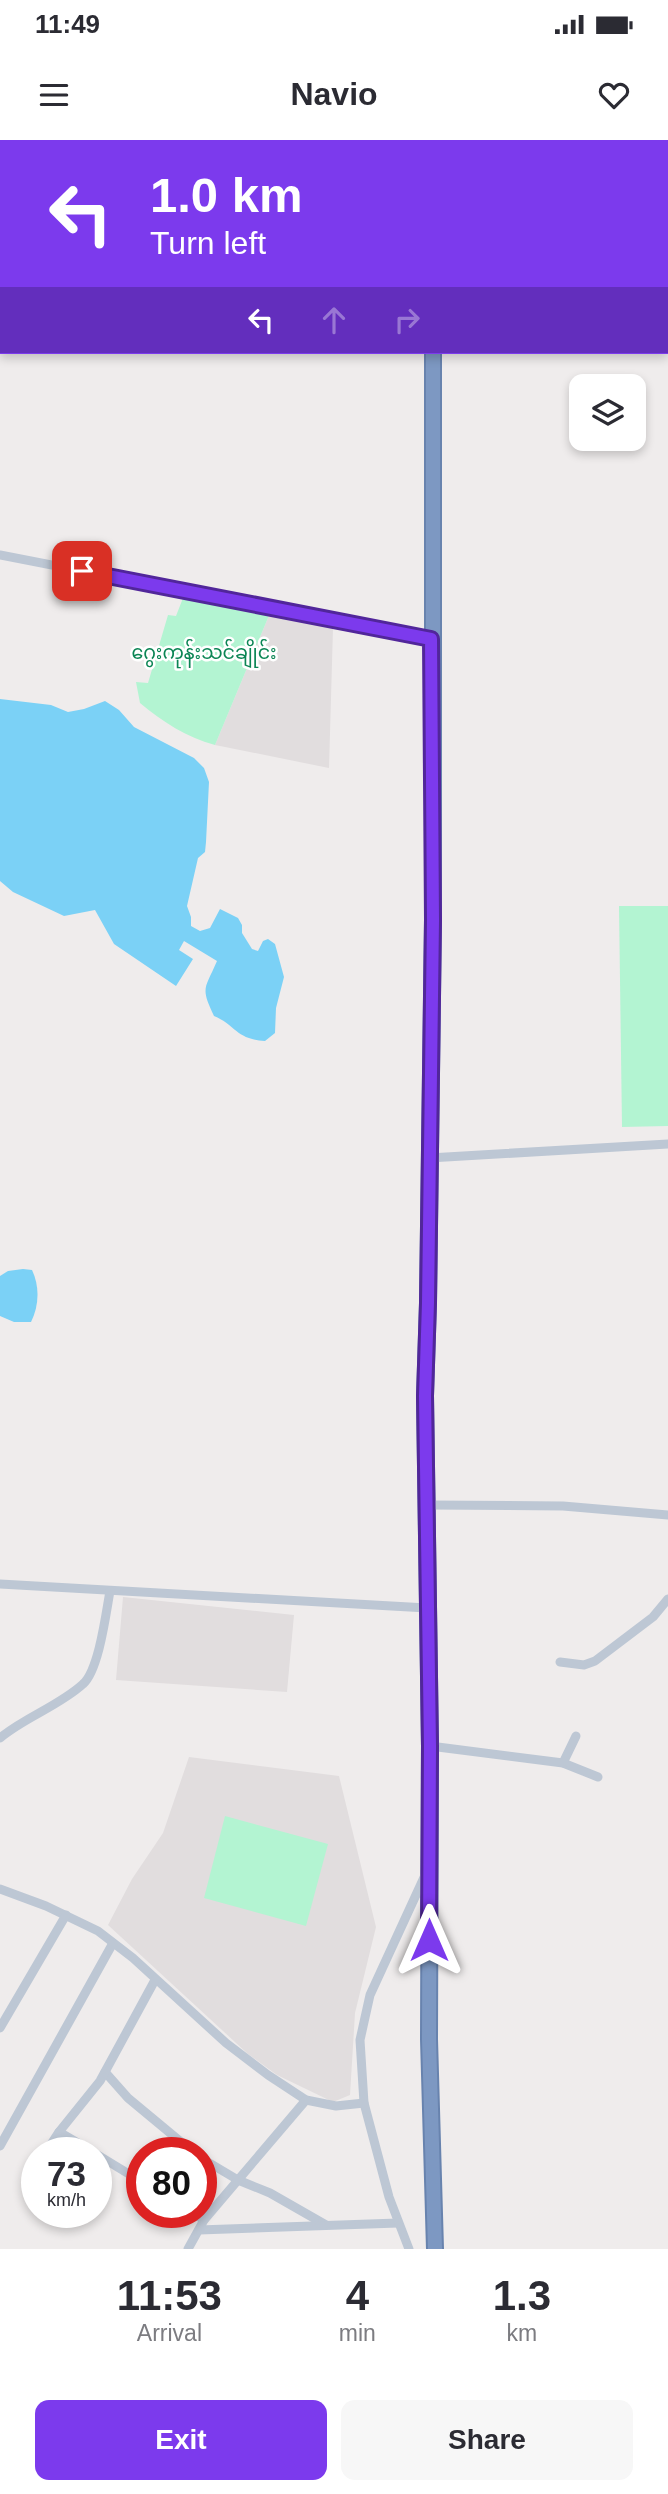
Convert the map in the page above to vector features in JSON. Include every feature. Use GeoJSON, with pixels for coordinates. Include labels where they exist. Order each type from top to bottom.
{"type":"FeatureCollection","features":[{"type":"Feature","properties":{"kind":"highway"},"geometry":{"type":"LineString","coordinates":[[433,354],[433,920],[425,1396],[430,1746],[429,2039],[435,2249]]}},
{"type":"Feature","properties":{"kind":"street"},"geometry":{"type":"LineString","coordinates":[[0,555],[431,639]]}},
{"type":"Feature","properties":{"kind":"street"},"geometry":{"type":"LineString","coordinates":[[429,1158],[668,1144]]}},
{"type":"Feature","properties":{"kind":"street"},"geometry":{"type":"LineString","coordinates":[[426,1505],[563,1506],[668,1515]]}},
{"type":"Feature","properties":{"kind":"street"},"geometry":{"type":"LineString","coordinates":[[0,1584],[427,1608]]}},
{"type":"Feature","properties":{"kind":"street"},"geometry":{"type":"LineString","coordinates":[[0,1738],[17,1724],[84,1684],[97,1654],[110,1591]]}},
{"type":"Feature","properties":{"kind":"street"},"geometry":{"type":"LineString","coordinates":[[560,1662],[584,1665],[595,1661],[653,1617],[668,1599]]}},
{"type":"Feature","properties":{"kind":"street"},"geometry":{"type":"LineString","coordinates":[[563,1763],[576,1737]]}},
{"type":"Feature","properties":{"kind":"street"},"geometry":{"type":"LineString","coordinates":[[430,1746],[563,1763],[598,1777]]}},
{"type":"Feature","properties":{"kind":"street"},"geometry":{"type":"LineString","coordinates":[[409,2249],[389,2197],[364,2103],[359,2040],[370,1996],[429,1867]]}},
{"type":"Feature","properties":{"kind":"street"},"geometry":{"type":"LineString","coordinates":[[0,1889],[66,1915],[98,1931],[133,1958],[226,2043],[306,2100],[336,2106],[364,2103]]}},
{"type":"Feature","properties":{"kind":"street"},"geometry":{"type":"LineString","coordinates":[[0,2028],[66,1915]]}},
{"type":"Feature","properties":{"kind":"street"},"geometry":{"type":"LineString","coordinates":[[0,2146],[113,1943]]}},
{"type":"Feature","properties":{"kind":"street"},"geometry":{"type":"LineString","coordinates":[[56,2137],[100,2081],[155,1980]]}},
{"type":"Feature","properties":{"kind":"street"},"geometry":{"type":"LineString","coordinates":[[105,2072],[128,2098],[175,2137]]}},
{"type":"Feature","properties":{"kind":"street"},"geometry":{"type":"LineString","coordinates":[[217,2205],[306,2100]]}},
{"type":"Feature","properties":{"kind":"street"},"geometry":{"type":"LineString","coordinates":[[0,2120],[11,2126]]}},
{"type":"Feature","properties":{"kind":"street"},"geometry":{"type":"LineString","coordinates":[[59,2132],[68,2137]]}},
{"type":"Feature","properties":{"kind":"street"},"geometry":{"type":"LineString","coordinates":[[217,2168],[238,2180],[271,2193],[328,2226]]}},
{"type":"Feature","properties":{"kind":"street"},"geometry":{"type":"LineString","coordinates":[[188,2249],[199,2230],[398,2224]]}},
{"type":"Feature","properties":{"kind":"shaded area"},"geometry":{"type":"Polygon","coordinates":[[[270,613],[333,628],[329,768],[215,745],[270,613]]]}},
{"type":"Feature","properties":{"kind":"shaded area"},"geometry":{"type":"Polygon","coordinates":[[[123,1597],[294,1615],[287,1692],[116,1680],[123,1597]]]}},
{"type":"Feature","properties":{"kind":"shaded area"},"geometry":{"type":"Polygon","coordinates":[[[189,1757],[339,1776],[376,1927],[355,2013],[350,2095],[333,2102],[277,2075],[248,2054],[108,1925],[132,1879],[163,1833],[189,1757]]]}},
{"type":"Feature","properties":{"kind":"green space","name":"ဂွေးကုန်းသင်ချိုင်း"},"geometry":{"type":"Polygon","coordinates":[[[183,598],[270,613],[215,745],[175,728],[140,703],[136,682],[148,683],[168,615],[176,616],[183,598]]]}},
{"type":"Feature","properties":{"kind":"green space"},"geometry":{"type":"Polygon","coordinates":[[[619,906],[668,906],[668,1126],[622,1127],[619,906]]]}},
{"type":"Feature","properties":{"kind":"green space"},"geometry":{"type":"Polygon","coordinates":[[[225,1816],[328,1844],[306,1926],[204,1898],[225,1816]]]}},
{"type":"Feature","properties":{"kind":"water"},"geometry":{"type":"Polygon","coordinates":[[[0,699],[51,705],[68,712],[105,701],[119,710],[134,727],[194,758],[204,768],[209,782],[206,842],[205,852],[198,858],[187,906],[191,926],[200,931],[210,928],[220,909],[238,918],[242,933],[252,949],[258,951],[263,941],[268,939],[275,944],[284,977],[276,1008],[275,1033],[265,1041],[247,1038],[214,1016],[206,988],[217,961],[184,941],[179,950],[193,959],[176,986],[114,944],[95,910],[64,916],[13,892],[0,881],[0,699]]]}},
{"type":"Feature","properties":{"kind":"water"},"geometry":{"type":"Polygon","coordinates":[[[32,1270],[37,1290],[36,1310],[31,1322],[14,1322],[0,1316],[0,1276],[8,1271],[32,1270]]]}},
{"type":"Feature","properties":{"kind":"route"},"geometry":{"type":"LineString","coordinates":[[82,571],[431,639],[433,920],[425,1396],[430,1746],[429,1940]]}}]}
